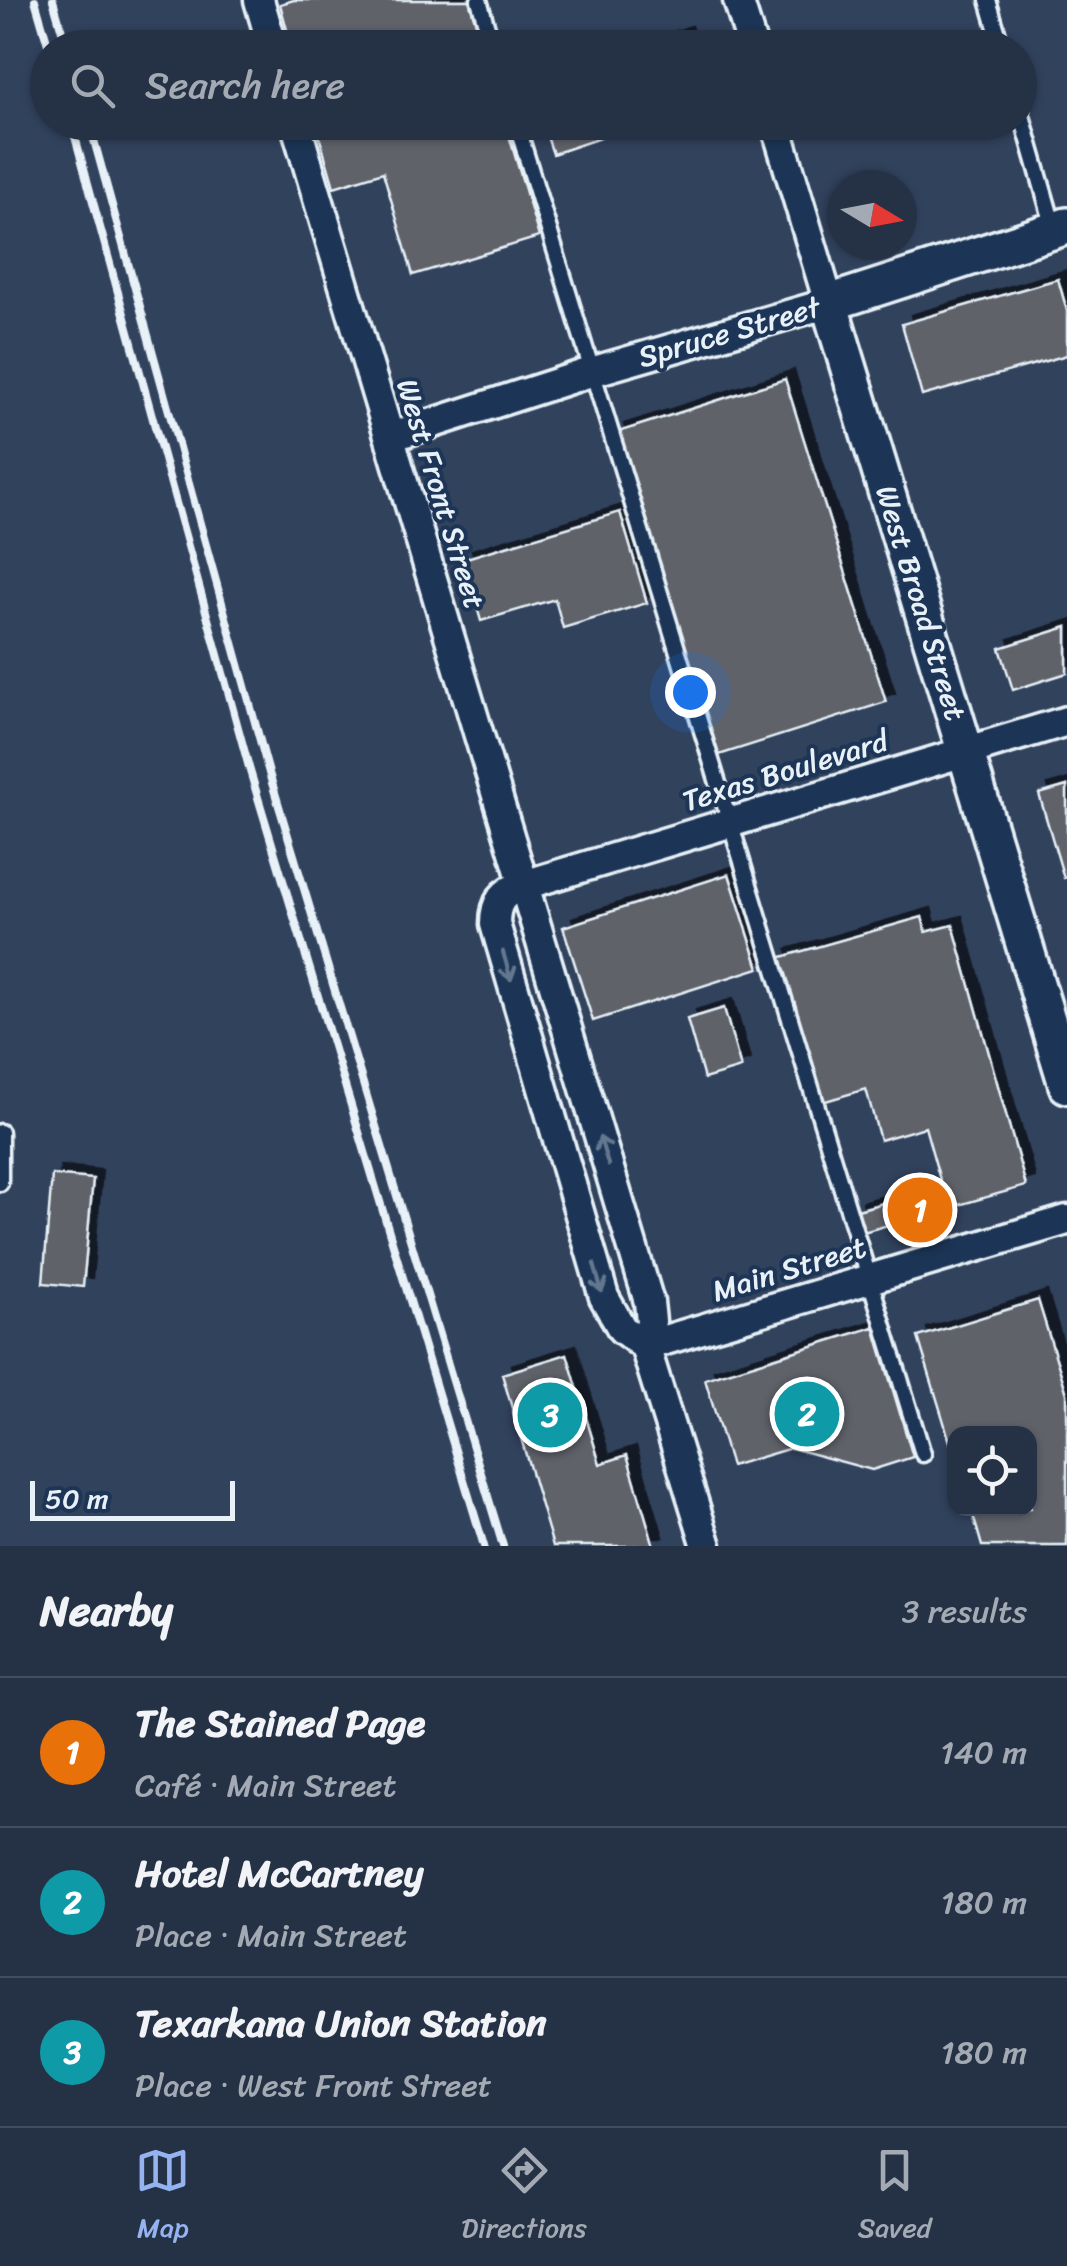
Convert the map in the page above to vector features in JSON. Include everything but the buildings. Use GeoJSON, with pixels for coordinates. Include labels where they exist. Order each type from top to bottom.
{"type":"FeatureCollection","features":[{"type":"Feature","properties":{"kind":"street"},"geometry":{"type":"LineString","coordinates":[[259,0],[268,30]]}},
{"type":"Feature","properties":{"kind":"street"},"geometry":{"type":"LineString","coordinates":[[738,0],[747,30]]}},
{"type":"Feature","properties":{"kind":"street","name":"West Front Street"},"geometry":{"type":"LineString","coordinates":[[300,140],[649,1302],[645,1346],[707,1546]]}},
{"type":"Feature","properties":{"kind":"street","name":"West Broad Street"},"geometry":{"type":"LineString","coordinates":[[780,140],[1067,1085]]}},
{"type":"Feature","properties":{"kind":"street","name":"Spruce Street"},"geometry":{"type":"LineString","coordinates":[[390,437],[591,372],[1062,231]]}},
{"type":"Feature","properties":{"kind":"street","name":"Texas Boulevard"},"geometry":{"type":"LineString","coordinates":[[524,885],[1067,721]]}},
{"type":"Feature","properties":{"kind":"street","name":"West Front Street"},"geometry":{"type":"LineString","coordinates":[[524,885],[503,895],[495,912],[495,924],[604,1297],[622,1329],[645,1346]]}},
{"type":"Feature","properties":{"kind":"street","name":"Main Street"},"geometry":{"type":"LineString","coordinates":[[645,1346],[1067,1220]]}},
{"type":"Feature","properties":{"kind":"lane"},"geometry":{"type":"LineString","coordinates":[[478,0],[487,30]]}},
{"type":"Feature","properties":{"kind":"lane"},"geometry":{"type":"LineString","coordinates":[[990,1],[997,30]]}},
{"type":"Feature","properties":{"kind":"lane"},"geometry":{"type":"LineString","coordinates":[[521,140],[923,1454]]}},
{"type":"Feature","properties":{"kind":"lane"},"geometry":{"type":"LineString","coordinates":[[1031,140],[1062,231]]}},
{"type":"Feature","properties":{"kind":"lane"},"geometry":{"type":"LineString","coordinates":[[0,1132],[0,1183]]}},
{"type":"Feature","properties":{"kind":"railway"},"geometry":{"type":"LineString","coordinates":[[35,0],[44,30]]}},
{"type":"Feature","properties":{"kind":"railway"},"geometry":{"type":"LineString","coordinates":[[53,0],[62,30]]}},
{"type":"Feature","properties":{"kind":"railway"},"geometry":{"type":"LineString","coordinates":[[76,140],[250,771],[484,1546]]}},
{"type":"Feature","properties":{"kind":"railway"},"geometry":{"type":"LineString","coordinates":[[94,140],[269,773],[503,1546]]}},
{"type":"Feature","properties":{"kind":"place","name":"The Stained Page"},"geometry":{"type":"Point","coordinates":[920,1210]}},
{"type":"Feature","properties":{"kind":"place","name":"Hotel McCartney"},"geometry":{"type":"Point","coordinates":[807,1414]}},
{"type":"Feature","properties":{"kind":"place","name":"Texarkana Union Station"},"geometry":{"type":"Point","coordinates":[550,1415]}}]}
